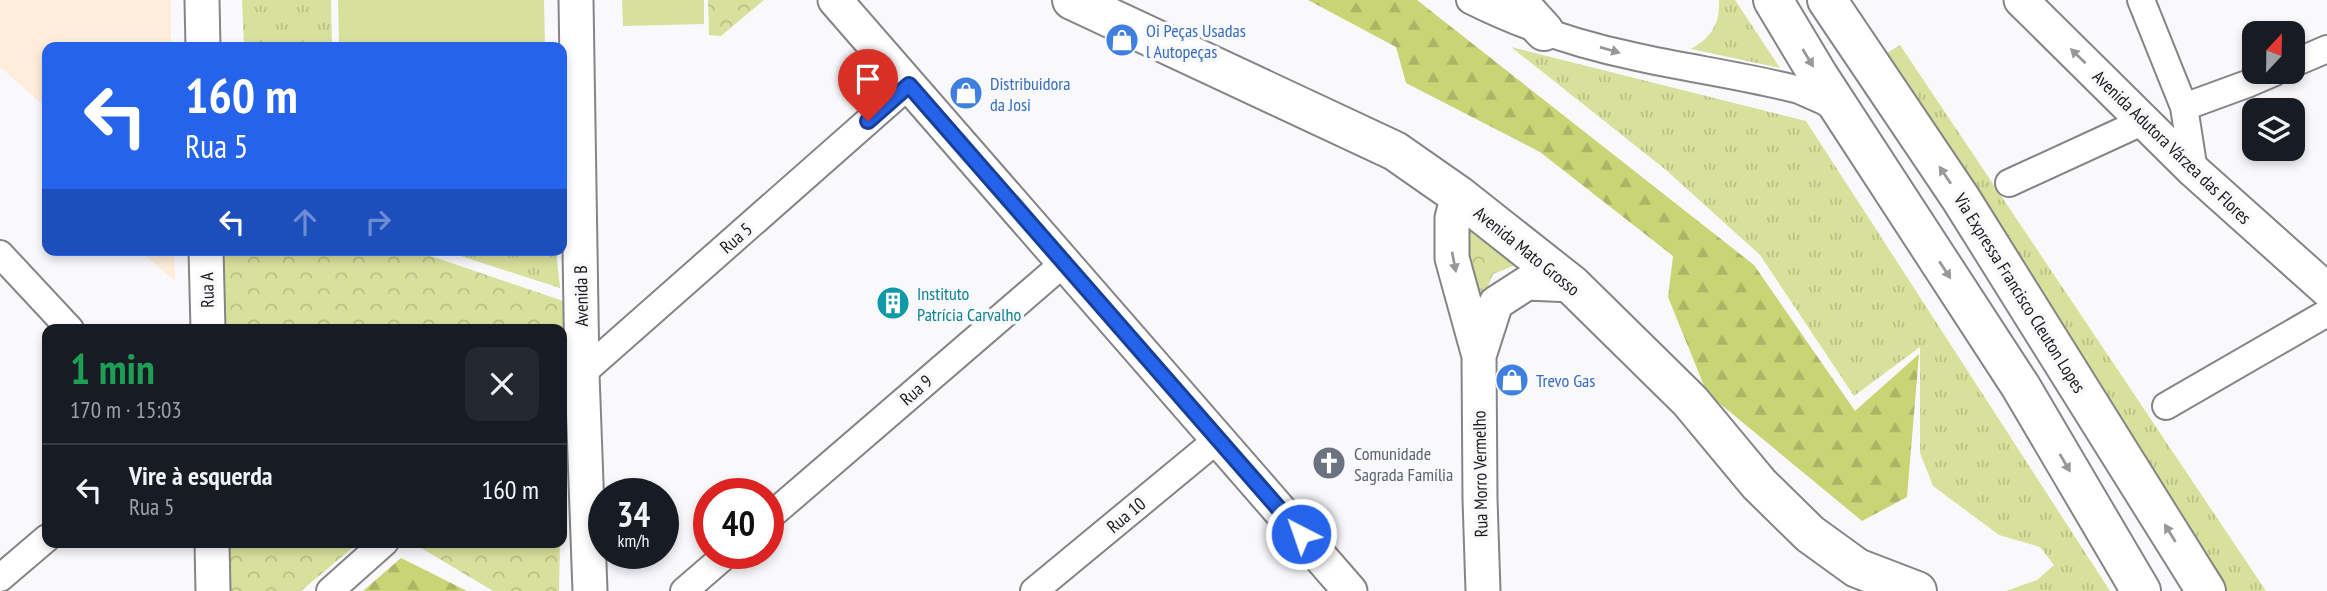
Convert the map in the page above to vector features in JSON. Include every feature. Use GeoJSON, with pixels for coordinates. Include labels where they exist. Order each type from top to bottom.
{"type":"FeatureCollection","features":[{"type":"Feature","properties":{"kind":"main road","name":"Avenida Mato Grosso"},"geometry":{"type":"LineString","coordinates":[[1072,0],[1395,151],[1458,195],[1572,285],[1690,401],[1759,484],[1810,534],[1857,568],[1917,591]]}},
{"type":"Feature","properties":{"kind":"main road"},"geometry":{"type":"LineString","coordinates":[[1517,0],[1544,31]]}},
{"type":"Feature","properties":{"kind":"main road"},"geometry":{"type":"LineString","coordinates":[[1773,0],[1818,75],[2021,387],[2141,591]]}},
{"type":"Feature","properties":{"kind":"main road","name":"Via Expressa Francisco Cleuton Lopes"},"geometry":{"type":"LineString","coordinates":[[1843,8],[2206,591]]}},
{"type":"Feature","properties":{"kind":"street"},"geometry":{"type":"LineString","coordinates":[[202,0],[203,42]]}},
{"type":"Feature","properties":{"kind":"street","name":"Avenida B"},"geometry":{"type":"LineString","coordinates":[[576,0],[572,383],[590,591]]}},
{"type":"Feature","properties":{"kind":"street"},"geometry":{"type":"LineString","coordinates":[[835,0],[1350,591]]}},
{"type":"Feature","properties":{"kind":"street"},"geometry":{"type":"LineString","coordinates":[[1470,0],[1544,31],[1634,57],[1799,90],[1824,101],[1846,116]]}},
{"type":"Feature","properties":{"kind":"street","name":"Avenida Adutora Várzea das Flores"},"geometry":{"type":"LineString","coordinates":[[2021,0],[2194,171],[2327,290]]}},
{"type":"Feature","properties":{"kind":"street"},"geometry":{"type":"LineString","coordinates":[[2141,0],[2184,107],[2194,171]]}},
{"type":"Feature","properties":{"kind":"street"},"geometry":{"type":"LineString","coordinates":[[2305,58],[2327,49]]}},
{"type":"Feature","properties":{"kind":"street"},"geometry":{"type":"LineString","coordinates":[[2184,107],[2244,84]]}},
{"type":"Feature","properties":{"kind":"street","name":"Rua 5"},"geometry":{"type":"LineString","coordinates":[[572,383],[909,85]]}},
{"type":"Feature","properties":{"kind":"street"},"geometry":{"type":"LineString","coordinates":[[2009,183],[2144,121]]}},
{"type":"Feature","properties":{"kind":"street","name":"Rua Morro Vermelho"},"geometry":{"type":"LineString","coordinates":[[1458,195],[1452,218],[1452,258],[1479,356],[1483,591]]}},
{"type":"Feature","properties":{"kind":"street","name":"Rua A"},"geometry":{"type":"LineString","coordinates":[[206,256],[208,324]]}},
{"type":"Feature","properties":{"kind":"street"},"geometry":{"type":"LineString","coordinates":[[3,263],[65,324]]}},
{"type":"Feature","properties":{"kind":"street","name":"Rua 9"},"geometry":{"type":"LineString","coordinates":[[784,504],[1064,263]]}},
{"type":"Feature","properties":{"kind":"street","name":"Rua Morro Vermelho"},"geometry":{"type":"LineString","coordinates":[[1479,356],[1496,303],[1527,283],[1572,285]]}},
{"type":"Feature","properties":{"kind":"street"},"geometry":{"type":"LineString","coordinates":[[2166,406],[2327,313]]}},
{"type":"Feature","properties":{"kind":"street","name":"Rua 10"},"geometry":{"type":"LineString","coordinates":[[1034,591],[1218,439]]}},
{"type":"Feature","properties":{"kind":"street"},"geometry":{"type":"LineString","coordinates":[[0,578],[42,542]]}},
{"type":"Feature","properties":{"kind":"street"},"geometry":{"type":"LineString","coordinates":[[212,548],[213,591]]}},
{"type":"Feature","properties":{"kind":"street"},"geometry":{"type":"LineString","coordinates":[[330,591],[378,548]]}},
{"type":"Feature","properties":{"kind":"street"},"geometry":{"type":"LineString","coordinates":[[684,591],[709,569]]}},
{"type":"Feature","properties":{"kind":"shaded area"},"geometry":{"type":"Polygon","coordinates":[[[0,0],[171,0],[171,42],[42,42],[42,104],[0,67],[0,0]]]}},
{"type":"Feature","properties":{"kind":"shaded area"},"geometry":{"type":"Polygon","coordinates":[[[146,256],[174,256],[175,281],[146,256]]]}},
{"type":"Feature","properties":{"kind":"green space"},"geometry":{"type":"Polygon","coordinates":[[[242,0],[331,0],[332,42],[244,42],[242,0]]]}},
{"type":"Feature","properties":{"kind":"green space"},"geometry":{"type":"Polygon","coordinates":[[[338,0],[544,0],[545,42],[339,42],[338,0]]]}},
{"type":"Feature","properties":{"kind":"green space"},"geometry":{"type":"Polygon","coordinates":[[[622,0],[704,0],[704,24],[623,26],[622,0]]]}},
{"type":"Feature","properties":{"kind":"green space"},"geometry":{"type":"Polygon","coordinates":[[[708,0],[764,0],[721,36],[709,35],[708,0]]]}},
{"type":"Feature","properties":{"kind":"green space"},"geometry":{"type":"Polygon","coordinates":[[[1308,0],[1417,0],[1754,265],[1855,411],[1919,354],[1907,497],[1862,521],[1707,393],[1668,297],[1673,256],[1540,152],[1406,83],[1396,47],[1308,0]]]}},
{"type":"Feature","properties":{"kind":"green space"},"geometry":{"type":"Polygon","coordinates":[[[1719,0],[1735,0],[1780,68],[1691,49],[1713,29],[1718,17],[1719,0]]]}},
{"type":"Feature","properties":{"kind":"green space"},"geometry":{"type":"Polygon","coordinates":[[[1900,45],[2266,591],[2218,591],[1882,56],[1900,45]]]}},
{"type":"Feature","properties":{"kind":"green space"},"geometry":{"type":"Polygon","coordinates":[[[1511,47],[1806,121],[2110,591],[2006,591],[2037,580],[2054,565],[2040,547],[1999,535],[1933,486],[1920,453],[1920,347],[1854,396],[1760,255],[1666,170],[1511,47]]]}},
{"type":"Feature","properties":{"kind":"green space"},"geometry":{"type":"Polygon","coordinates":[[[1475,218],[1531,259],[1493,274],[1476,316],[1460,237],[1475,218]]]}},
{"type":"Feature","properties":{"kind":"green space"},"geometry":{"type":"Polygon","coordinates":[[[220,256],[431,256],[569,303],[567,330],[567,324],[222,324],[220,256]]]}},
{"type":"Feature","properties":{"kind":"green space"},"geometry":{"type":"Polygon","coordinates":[[[461,256],[557,256],[560,288],[461,256]]]}},
{"type":"Feature","properties":{"kind":"green space"},"geometry":{"type":"Polygon","coordinates":[[[227,548],[352,548],[301,591],[228,591],[227,548]]]}},
{"type":"Feature","properties":{"kind":"green space"},"geometry":{"type":"Polygon","coordinates":[[[421,548],[560,548],[559,591],[493,591],[421,548]]]}},
{"type":"Feature","properties":{"kind":"green space"},"geometry":{"type":"Polygon","coordinates":[[[401,558],[467,591],[363,591],[401,558]]]}},
{"type":"Feature","properties":{"kind":"place","name":"Oi Peças Usadas l Autopeças"},"geometry":{"type":"Point","coordinates":[1122,40]}},
{"type":"Feature","properties":{"kind":"place","name":"Distribuidora da Josi"},"geometry":{"type":"Point","coordinates":[966,93]}},
{"type":"Feature","properties":{"kind":"place","name":"Instituto Patrícia Carvalho"},"geometry":{"type":"Point","coordinates":[893,303]}},
{"type":"Feature","properties":{"kind":"place","name":"Trevo Gas"},"geometry":{"type":"Point","coordinates":[1512,380]}},
{"type":"Feature","properties":{"kind":"place","name":"Comunidade Sagrada Família"},"geometry":{"type":"Point","coordinates":[1329,463]}},
{"type":"Feature","properties":{"kind":"route"},"geometry":{"type":"LineString","coordinates":[[868,121],[909,85],[1301,534]]}}]}
